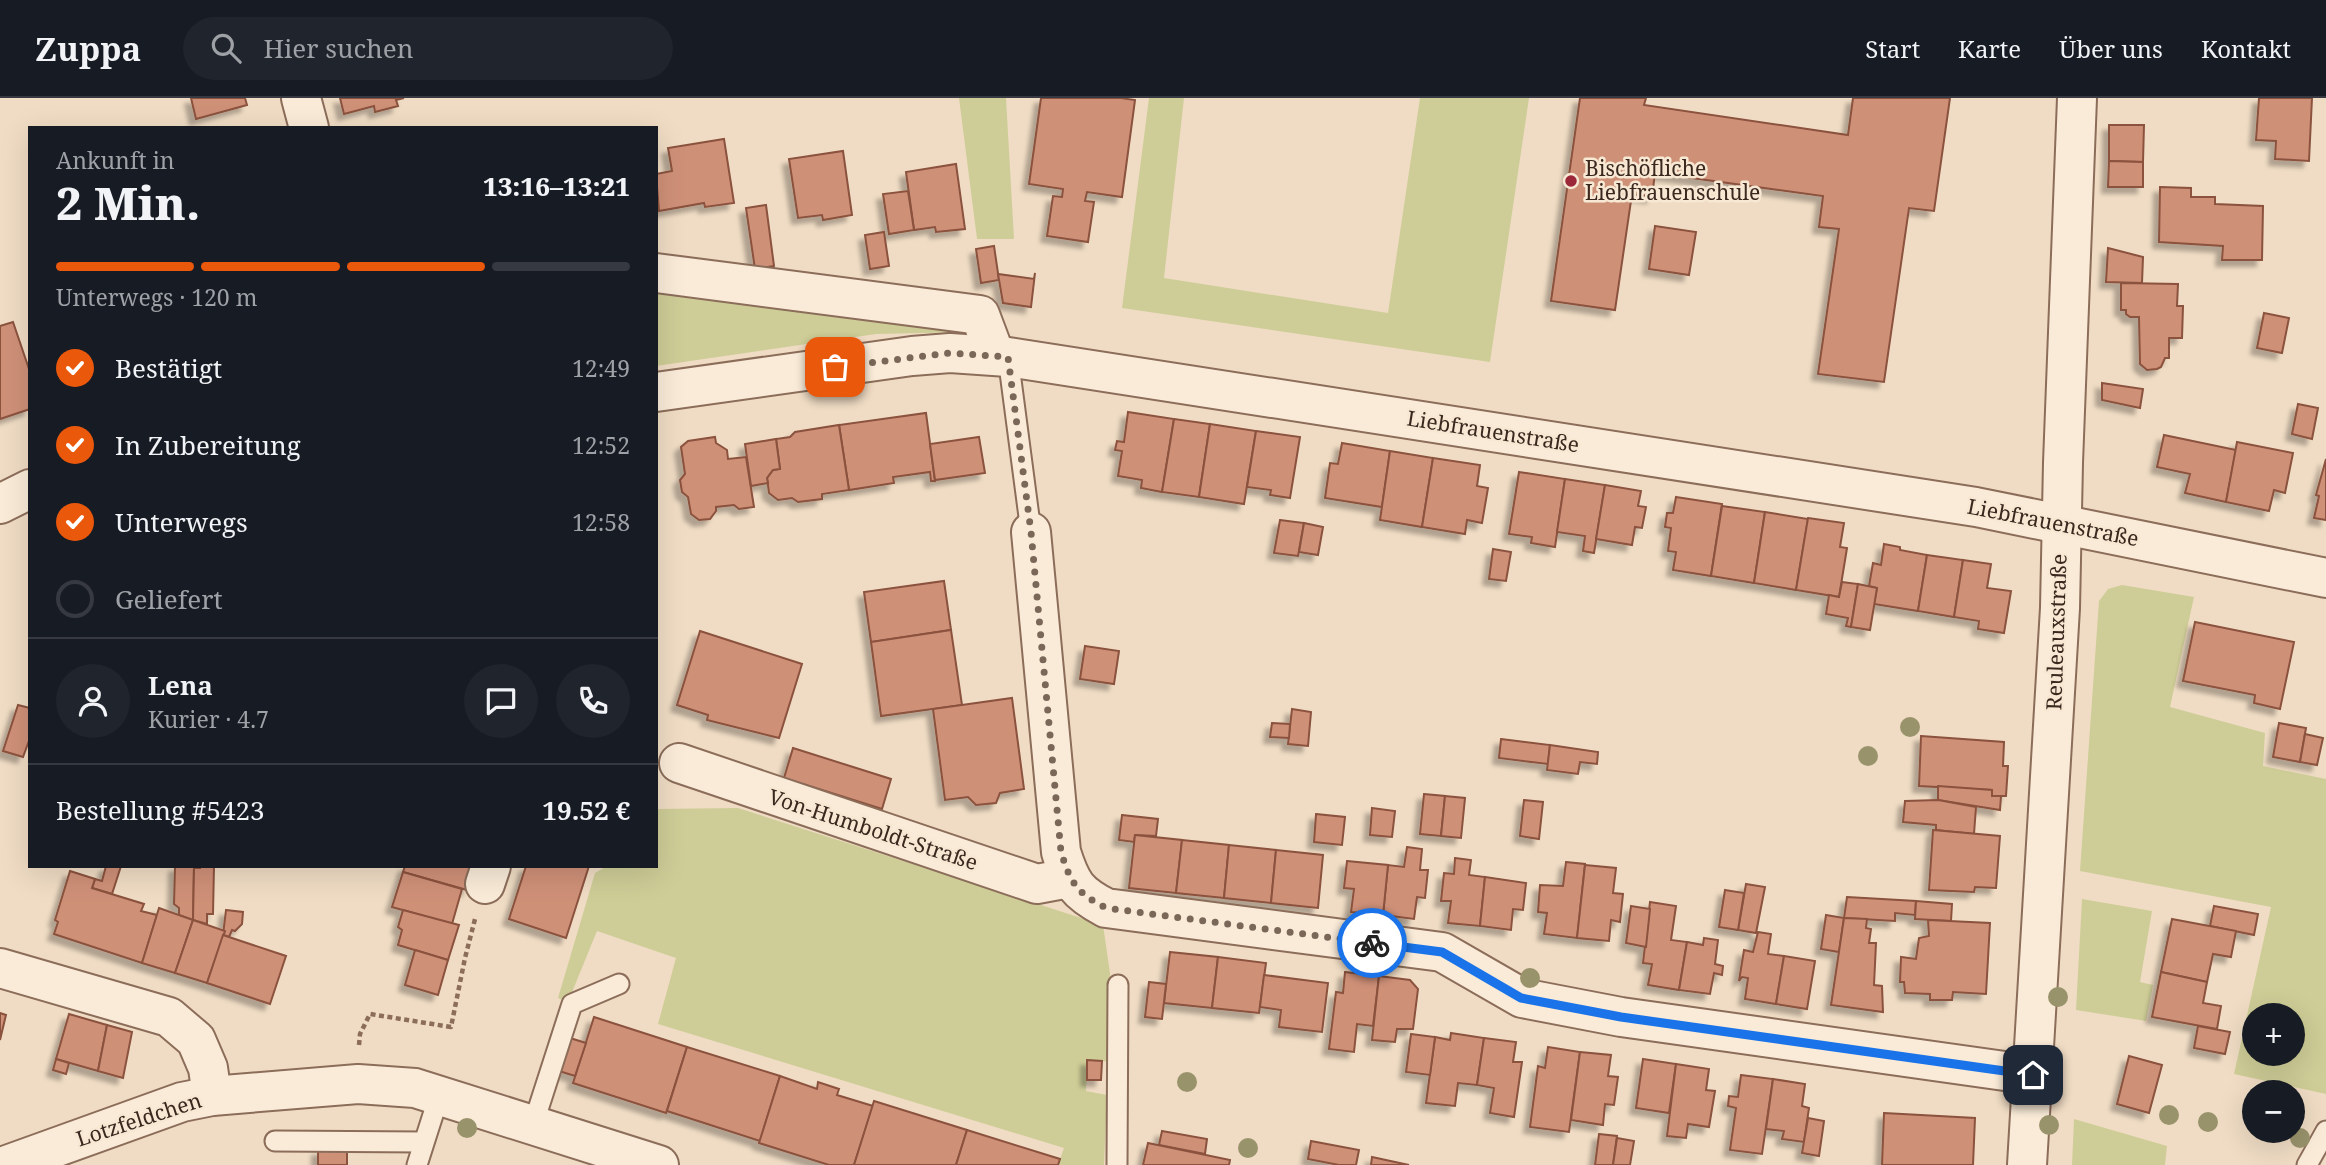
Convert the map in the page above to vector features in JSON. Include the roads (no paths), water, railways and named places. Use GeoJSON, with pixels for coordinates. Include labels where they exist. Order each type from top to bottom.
{"type":"FeatureCollection","features":[{"type":"Feature","properties":{"kind":"street"},"geometry":{"type":"LineString","coordinates":[[301,98],[308,126]]}},
{"type":"Feature","properties":{"kind":"street","name":"Reuleauxstraße"},"geometry":{"type":"LineString","coordinates":[[2027,1165],[2060,608],[2077,98]]}},
{"type":"Feature","properties":{"kind":"street"},"geometry":{"type":"LineString","coordinates":[[658,273],[980,315],[1002,356]]}},
{"type":"Feature","properties":{"kind":"street","name":"Liebfrauenstraße"},"geometry":{"type":"LineString","coordinates":[[658,391],[912,356],[950,353],[1002,356],[1962,505],[2326,578]]}},
{"type":"Feature","properties":{"kind":"street"},"geometry":{"type":"LineString","coordinates":[[0,504],[28,490]]}},
{"type":"Feature","properties":{"kind":"street"},"geometry":{"type":"LineString","coordinates":[[1031,532],[1061,852],[1069,878],[1083,896],[1106,908],[1442,952],[1521,998],[1621,1017],[2033,1075]]}},
{"type":"Feature","properties":{"kind":"street","name":"Von-Humboldt-Straße"},"geometry":{"type":"LineString","coordinates":[[679,763],[1037,884],[1069,878]]}},
{"type":"Feature","properties":{"kind":"street"},"geometry":{"type":"LineString","coordinates":[[0,968],[169,1017],[196,1040],[208,1068],[212,1096]]}},
{"type":"Feature","properties":{"kind":"street","name":"Lotzfeldchen"},"geometry":{"type":"LineString","coordinates":[[7,1165],[182,1102],[212,1096],[358,1084],[415,1088],[659,1165]]}},
{"type":"Feature","properties":{"kind":"lane"},"geometry":{"type":"LineString","coordinates":[[1002,356],[1031,532]]}},
{"type":"Feature","properties":{"kind":"lane"},"geometry":{"type":"LineString","coordinates":[[533,1125],[572,1004],[619,984]]}},
{"type":"Feature","properties":{"kind":"lane"},"geometry":{"type":"LineString","coordinates":[[1117,1165],[1118,985]]}},
{"type":"Feature","properties":{"kind":"lane"},"geometry":{"type":"LineString","coordinates":[[416,1165],[439,1096]]}},
{"type":"Feature","properties":{"kind":"lane"},"geometry":{"type":"LineString","coordinates":[[2307,1165],[2326,1131]]}},
{"type":"Feature","properties":{"kind":"lane"},"geometry":{"type":"LineString","coordinates":[[275,1141],[423,1142]]}},
{"type":"Feature","properties":{"kind":"place","name":"Bischöfliche Liebfrauenschule"},"geometry":{"type":"Point","coordinates":[1571,181]}}]}
